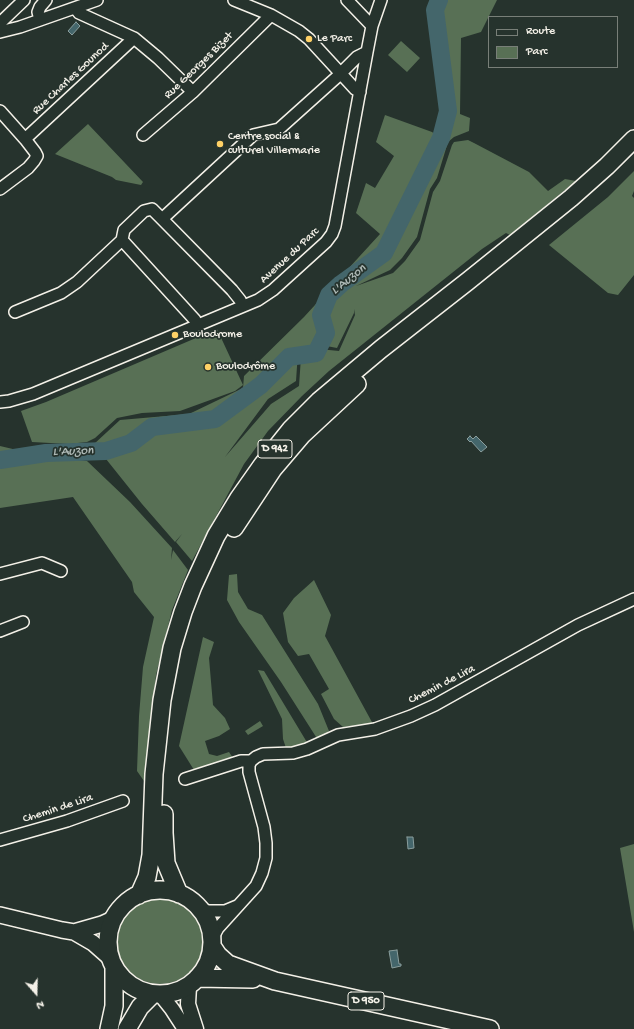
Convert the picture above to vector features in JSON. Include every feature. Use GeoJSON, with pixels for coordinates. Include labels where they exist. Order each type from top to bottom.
{"type":"FeatureCollection","features":[{"type":"Feature","properties":{"kind":"main road","name":"D 942"},"geometry":{"type":"LineString","coordinates":[[139,895],[148,876],[151,855],[154,774],[162,700],[172,648],[182,612],[193,586],[216,536],[239,498],[262,464],[319,401],[381,349],[571,198],[607,166],[634,139]]}},
{"type":"Feature","properties":{"kind":"main road","name":"D 942"},"geometry":{"type":"LineString","coordinates":[[179,894],[166,862],[164,833],[170,726],[178,672],[194,613],[208,577],[241,516],[273,469],[302,436],[342,397],[387,358],[476,289],[581,204],[618,173],[634,155]]}},
{"type":"Feature","properties":{"kind":"main road","name":"D 950"},"geometry":{"type":"LineString","coordinates":[[275,981],[193,982],[175,992],[156,994],[134,988],[112,968],[108,938],[113,919],[120,909],[139,895],[159,890],[179,894],[187,898],[200,910],[208,923],[212,942],[218,955],[228,964],[275,981],[490,1029]]}},
{"type":"Feature","properties":{"kind":"main road"},"geometry":{"type":"LineString","coordinates":[[0,915],[74,932],[93,943],[112,968],[114,1006],[109,1029]]}},
{"type":"Feature","properties":{"kind":"main road"},"geometry":{"type":"LineString","coordinates":[[74,932],[102,924],[113,919]]}},
{"type":"Feature","properties":{"kind":"main road"},"geometry":{"type":"LineString","coordinates":[[193,982],[205,969],[210,958],[212,942]]}},
{"type":"Feature","properties":{"kind":"main road"},"geometry":{"type":"LineString","coordinates":[[127,1029],[140,1007],[156,994]]}},
{"type":"Feature","properties":{"kind":"street"},"geometry":{"type":"LineString","coordinates":[[0,23],[24,0]]}},
{"type":"Feature","properties":{"kind":"street"},"geometry":{"type":"LineString","coordinates":[[40,20],[38,12],[46,0]]}},
{"type":"Feature","properties":{"kind":"street"},"geometry":{"type":"LineString","coordinates":[[234,0],[271,14],[299,31],[355,89],[360,92]]}},
{"type":"Feature","properties":{"kind":"street"},"geometry":{"type":"LineString","coordinates":[[347,0],[372,26]]}},
{"type":"Feature","properties":{"kind":"street"},"geometry":{"type":"LineString","coordinates":[[357,0],[357,12]]}},
{"type":"Feature","properties":{"kind":"street","name":"Avenue du Parc"},"geometry":{"type":"LineString","coordinates":[[0,402],[20,398],[44,389],[258,300],[273,290],[326,242],[332,234],[335,226],[372,26],[381,0]]}},
{"type":"Feature","properties":{"kind":"street"},"geometry":{"type":"LineString","coordinates":[[0,32],[95,1],[94,19]]}},
{"type":"Feature","properties":{"kind":"street"},"geometry":{"type":"LineString","coordinates":[[75,8],[79,13],[134,38],[158,58],[192,92]]}},
{"type":"Feature","properties":{"kind":"street","name":"Rue Georges Bizet"},"geometry":{"type":"LineString","coordinates":[[143,135],[192,92],[271,14]]}},
{"type":"Feature","properties":{"kind":"street","name":"Rue Charles Gounod"},"geometry":{"type":"LineString","coordinates":[[25,139],[134,38]]}},
{"type":"Feature","properties":{"kind":"street"},"geometry":{"type":"LineString","coordinates":[[162,219],[253,135],[279,129],[357,57],[367,52]]}},
{"type":"Feature","properties":{"kind":"street"},"geometry":{"type":"LineString","coordinates":[[0,111],[25,139],[37,156],[28,168],[0,190]]}},
{"type":"Feature","properties":{"kind":"street"},"geometry":{"type":"LineString","coordinates":[[15,312],[60,293],[77,282],[122,240],[124,230],[144,211],[152,209],[232,290],[243,306]]}},
{"type":"Feature","properties":{"kind":"street"},"geometry":{"type":"LineString","coordinates":[[122,240],[198,326]]}},
{"type":"Feature","properties":{"kind":"street"},"geometry":{"type":"LineString","coordinates":[[0,574],[42,563],[61,570]]}},
{"type":"Feature","properties":{"kind":"street","name":"Chemin de Lira"},"geometry":{"type":"LineString","coordinates":[[185,779],[241,761],[251,760],[263,754],[293,753],[338,735],[375,728],[411,716],[435,705],[578,625],[634,599]]}},
{"type":"Feature","properties":{"kind":"street"},"geometry":{"type":"LineString","coordinates":[[0,631],[23,622]]}},
{"type":"Feature","properties":{"kind":"street"},"geometry":{"type":"LineString","coordinates":[[212,942],[218,928],[256,886],[262,873],[266,858],[264,827],[249,772],[251,760]]}},
{"type":"Feature","properties":{"kind":"street","name":"Chemin de Lira"},"geometry":{"type":"LineString","coordinates":[[0,840],[67,821],[123,801]]}},
{"type":"Feature","properties":{"kind":"street"},"geometry":{"type":"LineString","coordinates":[[200,910],[224,911],[238,905]]}},
{"type":"Feature","properties":{"kind":"street"},"geometry":{"type":"LineString","coordinates":[[193,982],[188,1004],[196,1029]]}},
{"type":"Feature","properties":{"kind":"street"},"geometry":{"type":"LineString","coordinates":[[156,994],[172,1009],[185,1029]]}},
{"type":"Feature","properties":{"kind":"green space"},"geometry":{"type":"Polygon","coordinates":[[[443,0],[497,0],[481,32],[461,38],[460,114],[470,118],[469,131],[454,137],[448,142],[437,178],[430,189],[417,237],[402,258],[390,270],[356,286],[393,273],[405,261],[420,240],[433,192],[440,181],[454,142],[468,140],[474,143],[529,172],[548,191],[565,179],[576,181],[510,235],[506,233],[482,249],[329,371],[302,396],[268,431],[244,464],[192,561],[176,542],[182,534],[175,542],[142,504],[94,444],[120,420],[189,414],[243,388],[244,376],[304,317],[380,234],[356,213],[366,183],[375,188],[394,156],[376,142],[385,115],[432,132],[443,140],[451,112],[439,10],[443,0]],[[354,309],[354,313],[337,348],[316,344],[313,350],[298,352],[296,381],[268,399],[225,457],[271,404],[299,386],[301,357],[316,355],[319,349],[339,351],[355,315],[354,309]]]}},
{"type":"Feature","properties":{"kind":"green space"},"geometry":{"type":"Polygon","coordinates":[[[401,41],[420,58],[407,72],[388,55],[401,41]]]}},
{"type":"Feature","properties":{"kind":"green space"},"geometry":{"type":"Polygon","coordinates":[[[88,124],[143,182],[141,185],[116,180],[55,154],[88,124]]]}},
{"type":"Feature","properties":{"kind":"green space"},"geometry":{"type":"Polygon","coordinates":[[[634,171],[634,191],[632,196],[634,198],[634,275],[618,295],[608,293],[549,245],[608,197],[634,171]]]}},
{"type":"Feature","properties":{"kind":"green space"},"geometry":{"type":"Polygon","coordinates":[[[217,329],[243,385],[235,391],[180,411],[142,413],[117,418],[95,438],[87,442],[69,444],[32,442],[21,411],[46,402],[217,329]]]}},
{"type":"Feature","properties":{"kind":"green space"},"geometry":{"type":"Polygon","coordinates":[[[0,446],[47,457],[87,461],[130,502],[172,548],[171,560],[173,550],[188,570],[172,610],[156,675],[144,781],[137,771],[139,716],[143,667],[154,617],[134,592],[132,582],[73,497],[0,508],[0,446]]]}},
{"type":"Feature","properties":{"kind":"green space"},"geometry":{"type":"Polygon","coordinates":[[[237,574],[238,592],[248,609],[262,615],[318,704],[329,731],[318,740],[281,682],[239,622],[227,600],[229,575],[237,574]]]}},
{"type":"Feature","properties":{"kind":"green space"},"geometry":{"type":"Polygon","coordinates":[[[314,580],[331,615],[325,636],[373,724],[343,727],[334,719],[321,694],[329,689],[309,654],[298,656],[288,642],[283,613],[294,598],[314,580]]]}},
{"type":"Feature","properties":{"kind":"green space"},"geometry":{"type":"Polygon","coordinates":[[[203,637],[214,642],[209,658],[213,705],[225,718],[230,729],[219,736],[205,741],[209,754],[217,756],[229,752],[233,758],[194,770],[179,746],[203,637]]]}},
{"type":"Feature","properties":{"kind":"green space"},"geometry":{"type":"Polygon","coordinates":[[[258,670],[264,671],[308,744],[299,748],[286,748],[283,739],[282,719],[258,670]]]}},
{"type":"Feature","properties":{"kind":"green space"},"geometry":{"type":"Polygon","coordinates":[[[260,721],[263,726],[248,735],[245,731],[260,721]]]}},
{"type":"Feature","properties":{"kind":"green space"},"geometry":{"type":"Polygon","coordinates":[[[634,844],[634,932],[620,848],[634,844]]]}},
{"type":"Feature","properties":{"kind":"green space"},"geometry":{"type":"Polygon","coordinates":[[[160,898],[176,901],[184,905],[196,917],[200,925],[203,941],[200,957],[196,965],[184,977],[176,981],[160,984],[144,981],[136,977],[124,965],[120,957],[117,941],[120,925],[124,917],[136,905],[144,901],[160,898]]]}},
{"type":"Feature","properties":{"kind":"water"},"geometry":{"type":"Polygon","coordinates":[[[76,22],[80,26],[72,35],[68,31],[76,22]]]}},
{"type":"Feature","properties":{"kind":"water"},"geometry":{"type":"Polygon","coordinates":[[[470,436],[473,439],[476,436],[487,447],[481,452],[471,441],[470,442],[467,439],[470,436]]]}},
{"type":"Feature","properties":{"kind":"water"},"geometry":{"type":"Polygon","coordinates":[[[407,837],[413,837],[414,848],[408,849],[407,837]]]}},
{"type":"Feature","properties":{"kind":"water"},"geometry":{"type":"Polygon","coordinates":[[[397,950],[399,964],[401,964],[401,966],[392,968],[389,951],[397,950]]]}},
{"type":"Feature","properties":{"kind":"waterway","name":"L'Auzon"},"geometry":{"type":"LineString","coordinates":[[0,460],[46,453],[106,451],[131,443],[152,427],[215,419],[261,385],[289,357],[316,353],[326,333],[321,315],[329,295],[341,284],[384,253],[441,138],[448,111],[435,10],[439,0]]}},
{"type":"Feature","properties":{"kind":"place","name":"Le Parc"},"geometry":{"type":"Point","coordinates":[309,39]}},
{"type":"Feature","properties":{"kind":"place","name":"Centre social & culturel Villermarie"},"geometry":{"type":"Point","coordinates":[220,144]}},
{"type":"Feature","properties":{"kind":"place","name":"Boulodrome"},"geometry":{"type":"Point","coordinates":[175,335]}},
{"type":"Feature","properties":{"kind":"place","name":"Boulodrôme"},"geometry":{"type":"Point","coordinates":[208,367]}}]}
